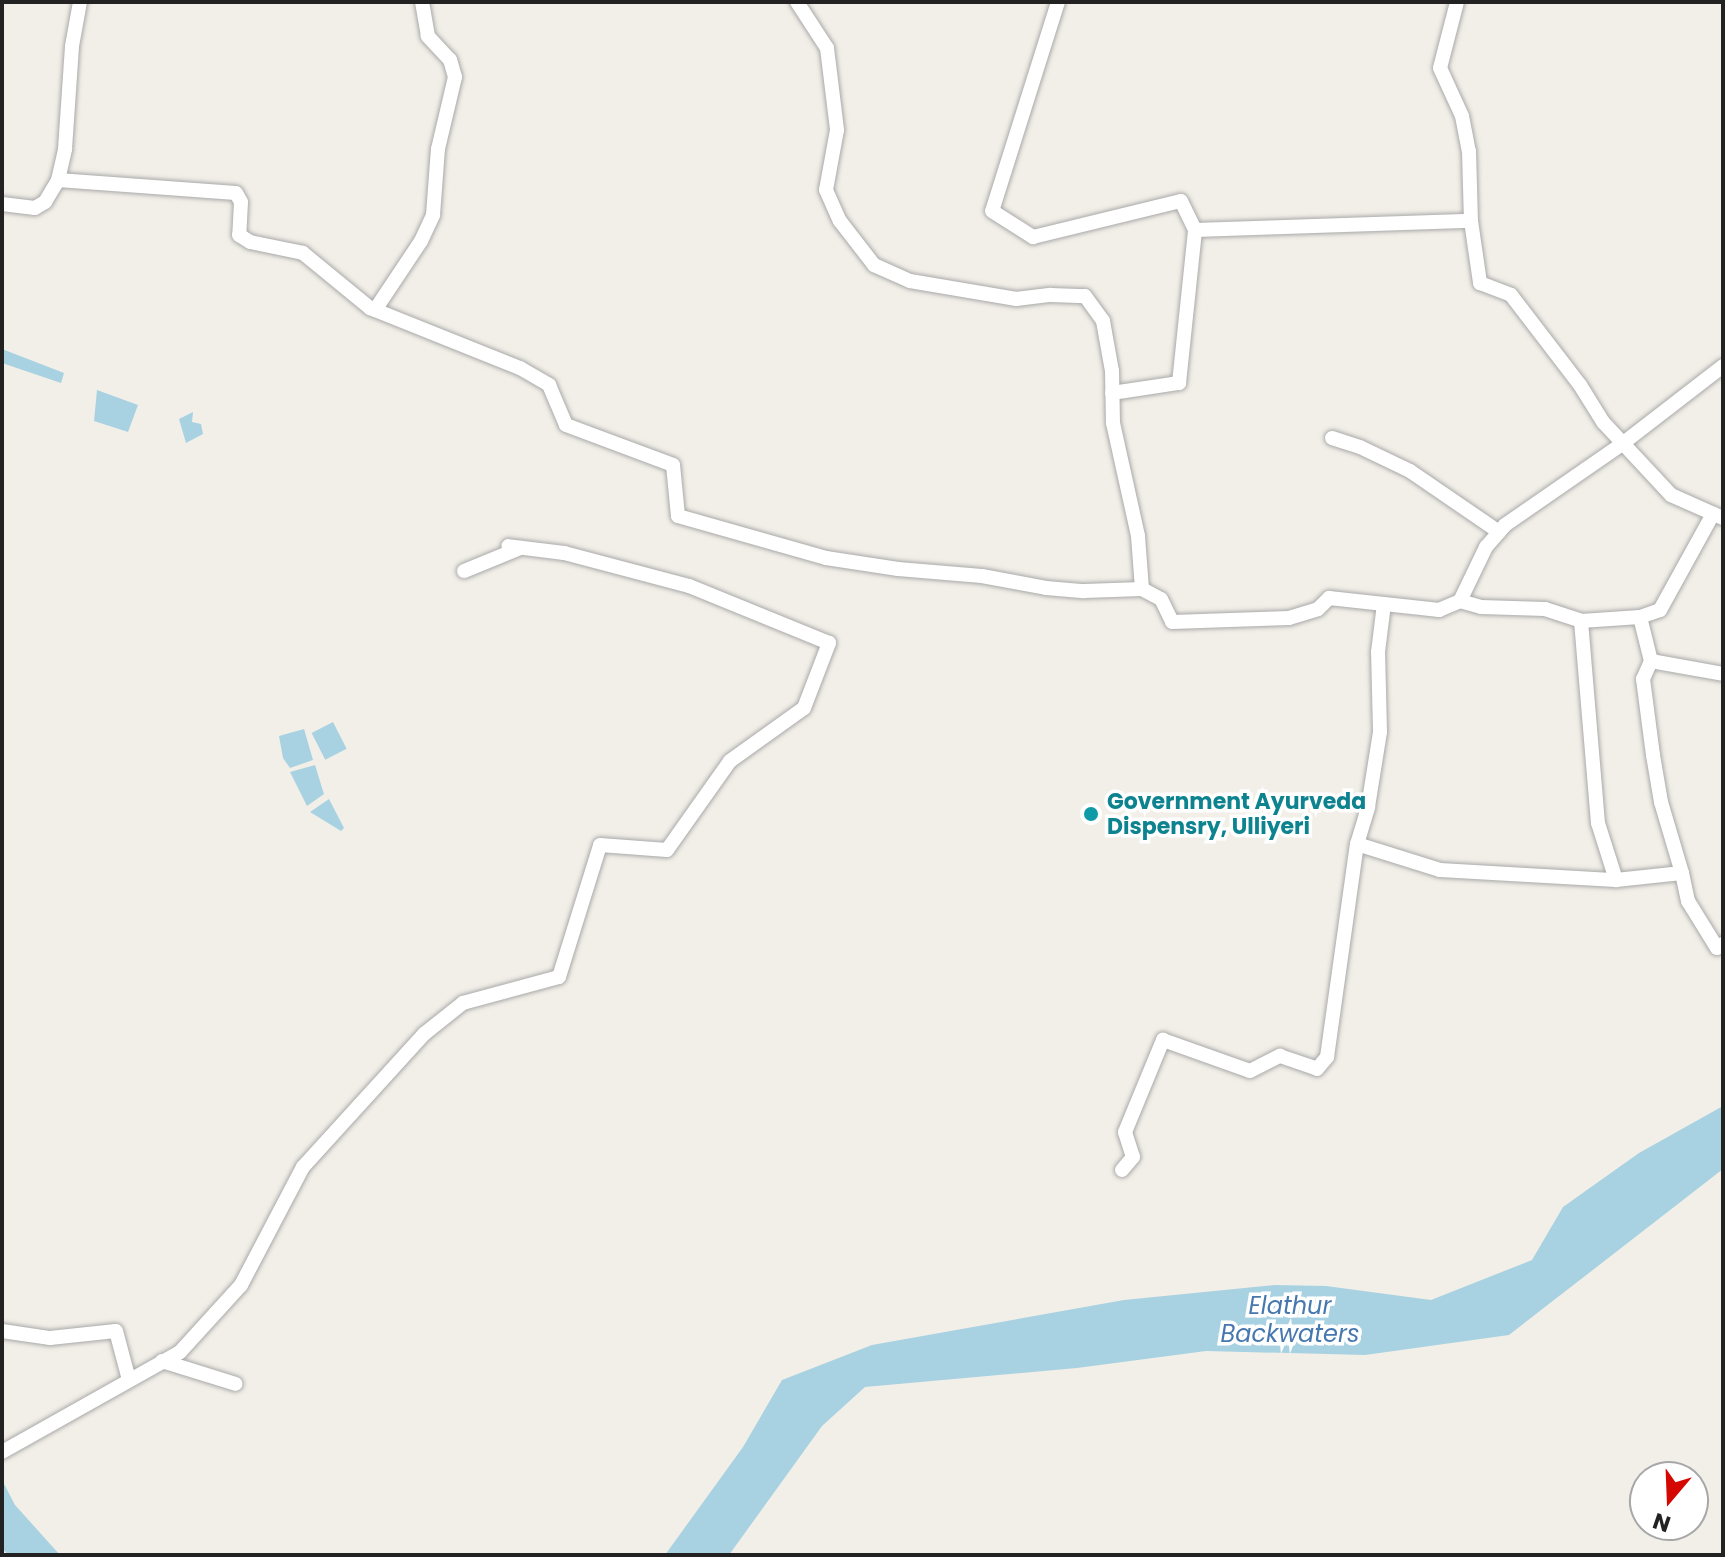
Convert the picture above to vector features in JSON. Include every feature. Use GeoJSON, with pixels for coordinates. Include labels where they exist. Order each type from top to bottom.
{"type":"FeatureCollection","features":[{"type":"Feature","properties":{"kind":"street"},"geometry":{"type":"LineString","coordinates":[[2,204],[35,208],[45,202],[58,180],[65,149],[72,46],[80,2]]}},
{"type":"Feature","properties":{"kind":"street"},"geometry":{"type":"LineString","coordinates":[[375,310],[421,241],[433,215],[438,149],[455,77],[450,60],[428,36],[422,2]]}},
{"type":"Feature","properties":{"kind":"street"},"geometry":{"type":"LineString","coordinates":[[797,2],[827,48],[837,130],[826,190],[840,221],[874,265],[910,281],[1016,299],[1051,295],[1085,296],[1103,321],[1112,371],[1113,423],[1138,536],[1142,589]]}},
{"type":"Feature","properties":{"kind":"street"},"geometry":{"type":"LineString","coordinates":[[1058,2],[992,211],[1033,237],[1181,201],[1195,230],[1179,383],[1112,393]]}},
{"type":"Feature","properties":{"kind":"street"},"geometry":{"type":"LineString","coordinates":[[58,180],[236,193],[241,202],[239,235],[250,242],[303,253],[375,310],[520,368],[549,385],[566,425],[673,465],[678,516],[826,558],[898,569],[982,576],[1046,588],[1084,591],[1142,589],[1161,599],[1172,622],[1289,618],[1318,609],[1329,598],[1439,610],[1460,601],[1481,607],[1545,609],[1581,621],[1640,617],[1660,610],[1718,516],[1671,495],[1649,466],[1622,444],[1511,295],[1480,283],[1471,221],[1469,151],[1462,116],[1440,68],[1457,2]]}},
{"type":"Feature","properties":{"kind":"street"},"geometry":{"type":"LineString","coordinates":[[1195,230],[1471,221]]}},
{"type":"Feature","properties":{"kind":"street"},"geometry":{"type":"LineString","coordinates":[[1460,601],[1486,547],[1499,532],[1622,444],[1723,366]]}},
{"type":"Feature","properties":{"kind":"street"},"geometry":{"type":"LineString","coordinates":[[1332,438],[1360,447],[1410,471],[1499,532]]}},
{"type":"Feature","properties":{"kind":"street"},"geometry":{"type":"LineString","coordinates":[[2,1452],[180,1352],[241,1285],[303,1167],[424,1034],[463,1003],[559,977],[600,845],[667,850],[730,761],[804,708],[829,643],[689,586],[564,553],[514,547],[464,571]]}},
{"type":"Feature","properties":{"kind":"street"},"geometry":{"type":"LineString","coordinates":[[1122,1170],[1133,1157],[1125,1132],[1163,1040],[1250,1071],[1280,1056],[1317,1069],[1327,1057],[1357,844],[1368,807],[1380,732],[1378,652],[1384,604]]}},
{"type":"Feature","properties":{"kind":"street"},"geometry":{"type":"LineString","coordinates":[[1640,617],[1651,661],[1643,679],[1661,802],[1688,901],[1721,950]]}},
{"type":"Feature","properties":{"kind":"street"},"geometry":{"type":"LineString","coordinates":[[1581,621],[1589,751],[1598,823],[1616,880]]}},
{"type":"Feature","properties":{"kind":"street"},"geometry":{"type":"LineString","coordinates":[[1651,661],[1723,674]]}},
{"type":"Feature","properties":{"kind":"street"},"geometry":{"type":"LineString","coordinates":[[1357,844],[1440,870],[1616,880],[1682,873]]}},
{"type":"Feature","properties":{"kind":"street"},"geometry":{"type":"LineString","coordinates":[[2,1331],[50,1338],[116,1331],[129,1380]]}},
{"type":"Feature","properties":{"kind":"street"},"geometry":{"type":"LineString","coordinates":[[162,1361],[236,1384]]}},
{"type":"Feature","properties":{"kind":"water"},"geometry":{"type":"Polygon","coordinates":[[[2,349],[64,373],[61,383],[2,363],[2,349]]]}},
{"type":"Feature","properties":{"kind":"water"},"geometry":{"type":"Polygon","coordinates":[[[97,390],[138,405],[128,432],[94,421],[97,390]]]}},
{"type":"Feature","properties":{"kind":"water"},"geometry":{"type":"Polygon","coordinates":[[[193,412],[192,422],[201,424],[203,434],[186,443],[179,419],[193,412]]]}},
{"type":"Feature","properties":{"kind":"water"},"geometry":{"type":"Polygon","coordinates":[[[333,722],[347,749],[325,760],[312,733],[333,722]]]}},
{"type":"Feature","properties":{"kind":"water"},"geometry":{"type":"Polygon","coordinates":[[[304,729],[313,760],[290,768],[283,758],[279,736],[304,729]]]}},
{"type":"Feature","properties":{"kind":"water"},"geometry":{"type":"Polygon","coordinates":[[[315,765],[324,794],[307,806],[290,772],[315,765]]]}},
{"type":"Feature","properties":{"kind":"water"},"geometry":{"type":"Polygon","coordinates":[[[329,799],[344,828],[341,831],[310,812],[329,799]]]}},
{"type":"Feature","properties":{"kind":"water","name":"Elathur Backwaters"},"geometry":{"type":"Polygon","coordinates":[[[1723,1106],[1723,1169],[1509,1335],[1365,1355],[1206,1351],[1077,1368],[865,1387],[822,1426],[729,1555],[665,1555],[743,1447],[782,1380],[872,1345],[1124,1300],[1275,1285],[1326,1286],[1431,1300],[1532,1260],[1563,1207],[1639,1153],[1723,1106]]]}},
{"type":"Feature","properties":{"kind":"water"},"geometry":{"type":"Polygon","coordinates":[[[2,1480],[15,1505],[60,1555],[8,1555],[2,1548],[2,1480]]]}},
{"type":"Feature","properties":{"kind":"place","name":"Government Ayurveda Dispensry, Ulliyeri"},"geometry":{"type":"Point","coordinates":[1091,814]}}]}
